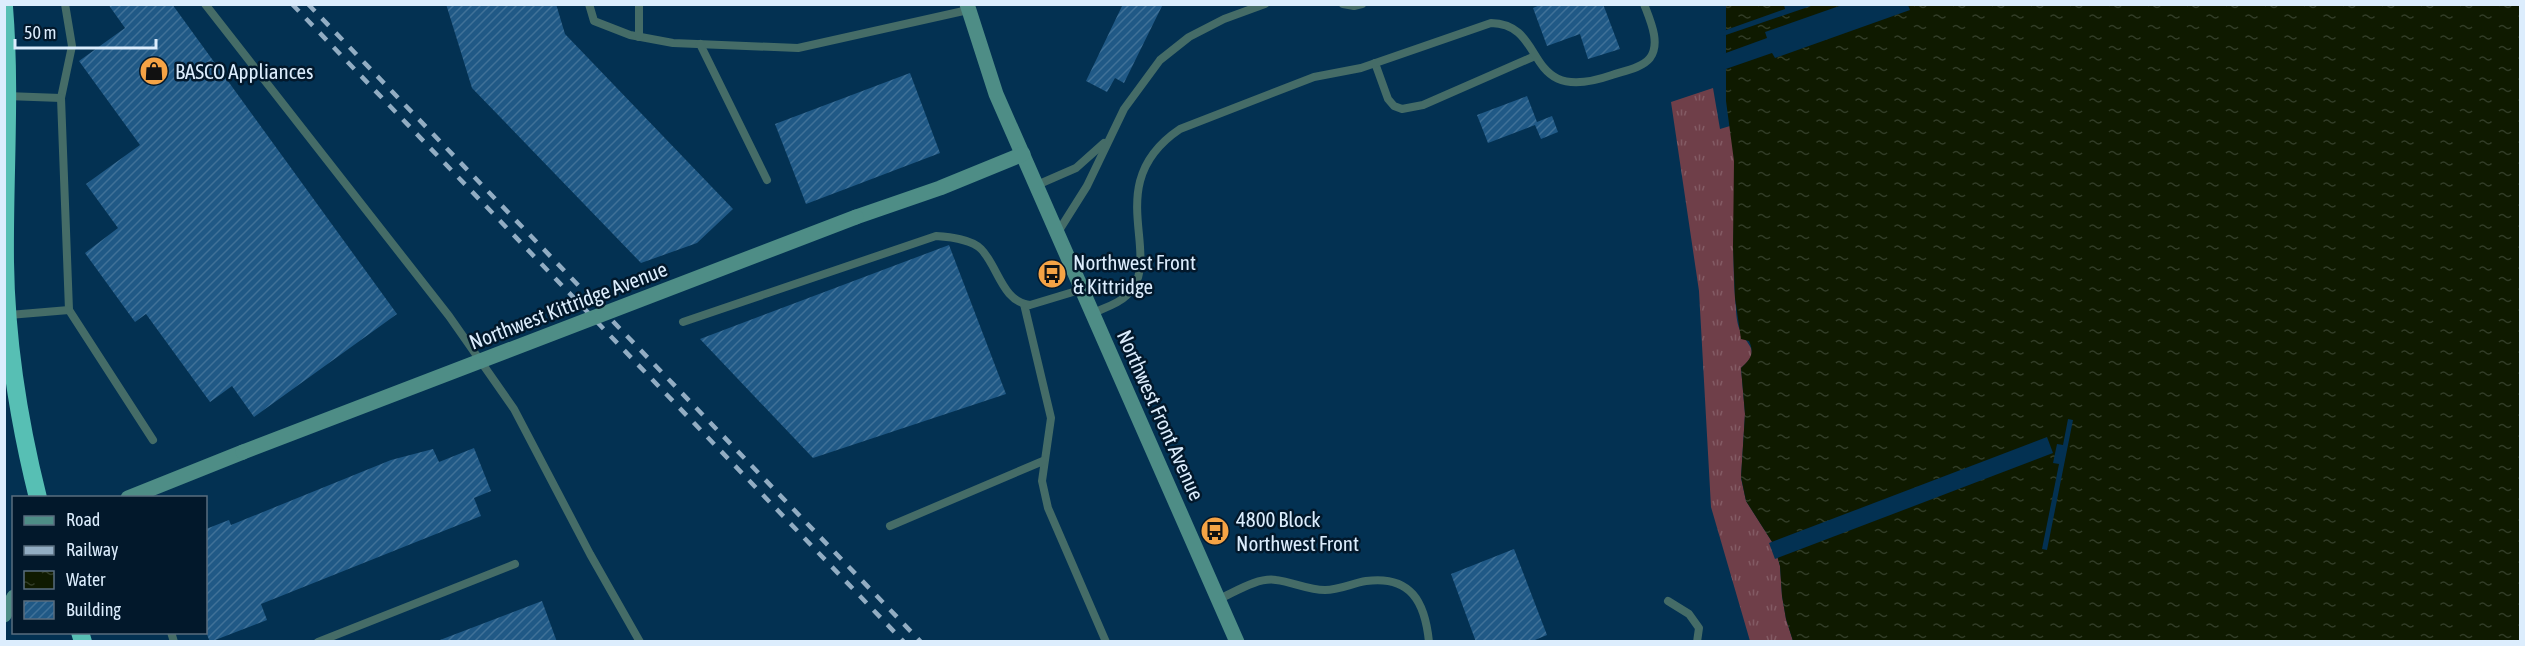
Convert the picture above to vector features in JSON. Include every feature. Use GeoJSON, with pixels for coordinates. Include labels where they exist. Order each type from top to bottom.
{"type":"FeatureCollection","features":[{"type":"Feature","properties":{"kind":"highway"},"geometry":{"type":"LineString","coordinates":[[4,7],[5,240],[9,315],[18,399],[38,496]]}},
{"type":"Feature","properties":{"kind":"main road","name":"Northwest Front Avenue"},"geometry":{"type":"LineString","coordinates":[[968,7],[996,94],[1237,642]]}},
{"type":"Feature","properties":{"kind":"main road","name":"Northwest Kittridge Avenue"},"geometry":{"type":"LineString","coordinates":[[133,496],[856,217],[940,188],[1023,154]]}},
{"type":"Feature","properties":{"kind":"main road"},"geometry":{"type":"LineString","coordinates":[[4,615],[12,601]]}},
{"type":"Feature","properties":{"kind":"lane"},"geometry":{"type":"LineString","coordinates":[[65,4],[72,46],[61,98],[69,310],[153,440]]}},
{"type":"Feature","properties":{"kind":"lane"},"geometry":{"type":"LineString","coordinates":[[205,4],[449,316],[514,409],[590,554],[640,642]]}},
{"type":"Feature","properties":{"kind":"lane"},"geometry":{"type":"LineString","coordinates":[[589,4],[594,21],[639,37],[673,43],[798,48],[968,7]]}},
{"type":"Feature","properties":{"kind":"lane"},"geometry":{"type":"LineString","coordinates":[[639,4],[639,37]]}},
{"type":"Feature","properties":{"kind":"lane"},"geometry":{"type":"LineString","coordinates":[[1058,232],[1088,186],[1124,108],[1160,60],[1190,37],[1224,20],[1265,4]]}},
{"type":"Feature","properties":{"kind":"lane"},"geometry":{"type":"LineString","coordinates":[[1343,4],[1354,6],[1362,4]]}},
{"type":"Feature","properties":{"kind":"lane"},"geometry":{"type":"LineString","coordinates":[[1093,313],[1126,297],[1136,282],[1140,259],[1136,221],[1138,183],[1151,155],[1168,137],[1193,123],[1314,77],[1361,68],[1491,23],[1503,23],[1513,28],[1524,38],[1546,70],[1557,79],[1574,84],[1594,82],[1637,67],[1649,59],[1654,48],[1654,36],[1644,4]]}},
{"type":"Feature","properties":{"kind":"lane"},"geometry":{"type":"LineString","coordinates":[[700,44],[767,180]]}},
{"type":"Feature","properties":{"kind":"lane"},"geometry":{"type":"LineString","coordinates":[[1375,63],[1388,99],[1402,109],[1423,105],[1535,56]]}},
{"type":"Feature","properties":{"kind":"lane"},"geometry":{"type":"LineString","coordinates":[[6,96],[61,98]]}},
{"type":"Feature","properties":{"kind":"lane"},"geometry":{"type":"LineString","coordinates":[[1036,185],[1076,168],[1094,154],[1112,134]]}},
{"type":"Feature","properties":{"kind":"lane"},"geometry":{"type":"LineString","coordinates":[[683,322],[936,236],[953,237],[982,250],[1010,295],[1024,304],[1030,305],[1083,289]]}},
{"type":"Feature","properties":{"kind":"lane"},"geometry":{"type":"LineString","coordinates":[[1024,304],[1051,418],[1043,461],[1042,481],[1048,508],[1106,642]]}},
{"type":"Feature","properties":{"kind":"lane"},"geometry":{"type":"LineString","coordinates":[[9,315],[69,310]]}},
{"type":"Feature","properties":{"kind":"lane"},"geometry":{"type":"LineString","coordinates":[[890,526],[1043,461]]}},
{"type":"Feature","properties":{"kind":"lane"},"geometry":{"type":"LineString","coordinates":[[318,642],[514,564]]}},
{"type":"Feature","properties":{"kind":"lane"},"geometry":{"type":"LineString","coordinates":[[1219,599],[1259,582],[1273,579],[1310,590],[1329,590],[1381,580],[1399,583],[1415,595],[1424,611],[1429,642]]}},
{"type":"Feature","properties":{"kind":"lane"},"geometry":{"type":"LineString","coordinates":[[1668,601],[1689,614],[1699,628],[1697,642]]}},
{"type":"Feature","properties":{"kind":"green space"},"geometry":{"type":"Polygon","coordinates":[[[1713,88],[1720,129],[1730,126],[1733,140],[1736,310],[1739,327],[1752,353],[1741,368],[1745,414],[1741,478],[1746,501],[1774,545],[1780,566],[1786,619],[1793,641],[1750,641],[1711,507],[1699,291],[1671,102],[1713,88]]]}},
{"type":"Feature","properties":{"kind":"water"},"geometry":{"type":"Polygon","coordinates":[[[1726,5],[2520,5],[2520,641],[1793,641],[1786,619],[1780,566],[1774,545],[1746,501],[1741,477],[1745,414],[1741,368],[1749,359],[1752,350],[1749,341],[1741,339],[1735,298],[1734,161],[1726,101],[1726,5]]]}},
{"type":"Feature","properties":{"kind":"pier"},"geometry":{"type":"Polygon","coordinates":[[[1784,5],[1814,5],[1723,36],[1723,31],[1785,9],[1784,5]]]}},
{"type":"Feature","properties":{"kind":"pier"},"geometry":{"type":"Polygon","coordinates":[[[1842,5],[1908,5],[1910,10],[1775,58],[1772,53],[1723,70],[1723,54],[1767,38],[1765,32],[1842,5]]]}},
{"type":"Feature","properties":{"kind":"pier"},"geometry":{"type":"Polygon","coordinates":[[[2068,419],[2073,420],[2047,550],[2042,549],[2059,464],[2053,463],[2057,444],[2063,445],[2068,419]]]}},
{"type":"Feature","properties":{"kind":"pier"},"geometry":{"type":"Polygon","coordinates":[[[2047,437],[2053,453],[1775,559],[1769,543],[2047,437]]]}},
{"type":"Feature","properties":{"kind":"building"},"geometry":{"type":"Polygon","coordinates":[[[108,4],[172,4],[397,314],[254,417],[232,386],[210,402],[146,314],[135,322],[85,253],[118,228],[86,184],[140,145],[79,61],[125,28],[108,4]]]}},
{"type":"Feature","properties":{"kind":"building"},"geometry":{"type":"Polygon","coordinates":[[[446,4],[556,4],[565,34],[733,209],[697,243],[641,263],[472,88],[446,4]]]}},
{"type":"Feature","properties":{"kind":"building"},"geometry":{"type":"Polygon","coordinates":[[[1123,4],[1163,4],[1124,83],[1115,78],[1107,92],[1086,81],[1123,4]]]}},
{"type":"Feature","properties":{"kind":"building"},"geometry":{"type":"Polygon","coordinates":[[[1542,4],[1603,4],[1620,49],[1588,59],[1580,34],[1547,46],[1533,8],[1542,4]]]}},
{"type":"Feature","properties":{"kind":"building"},"geometry":{"type":"Polygon","coordinates":[[[910,73],[940,153],[806,204],[775,124],[910,73]]]}},
{"type":"Feature","properties":{"kind":"building"},"geometry":{"type":"Polygon","coordinates":[[[1527,96],[1537,122],[1552,116],[1558,132],[1541,139],[1535,125],[1488,143],[1477,115],[1527,96]]]}},
{"type":"Feature","properties":{"kind":"building"},"geometry":{"type":"Polygon","coordinates":[[[949,245],[1006,394],[813,458],[700,339],[949,245]]]}},
{"type":"Feature","properties":{"kind":"building"},"geometry":{"type":"Polygon","coordinates":[[[474,448],[491,491],[474,498],[481,516],[261,604],[267,620],[210,642],[207,634],[207,529],[229,520],[231,525],[391,460],[433,449],[439,462],[474,448]]]}},
{"type":"Feature","properties":{"kind":"building"},"geometry":{"type":"Polygon","coordinates":[[[1514,549],[1547,635],[1530,642],[1476,642],[1451,574],[1514,549]]]}},
{"type":"Feature","properties":{"kind":"building"},"geometry":{"type":"Polygon","coordinates":[[[542,601],[557,642],[440,642],[440,640],[542,601]]]}},
{"type":"Feature","properties":{"kind":"railway"},"geometry":{"type":"LineString","coordinates":[[292,4],[904,642]]}},
{"type":"Feature","properties":{"kind":"railway"},"geometry":{"type":"LineString","coordinates":[[308,4],[921,642]]}},
{"type":"Feature","properties":{"kind":"place","name":"BASCO Appliances"},"geometry":{"type":"Point","coordinates":[154,71]}},
{"type":"Feature","properties":{"kind":"place","name":"Northwest Front & Kittridge"},"geometry":{"type":"Point","coordinates":[1052,274]}},
{"type":"Feature","properties":{"kind":"place","name":"4800 Block Northwest Front"},"geometry":{"type":"Point","coordinates":[1215,531]}}]}
